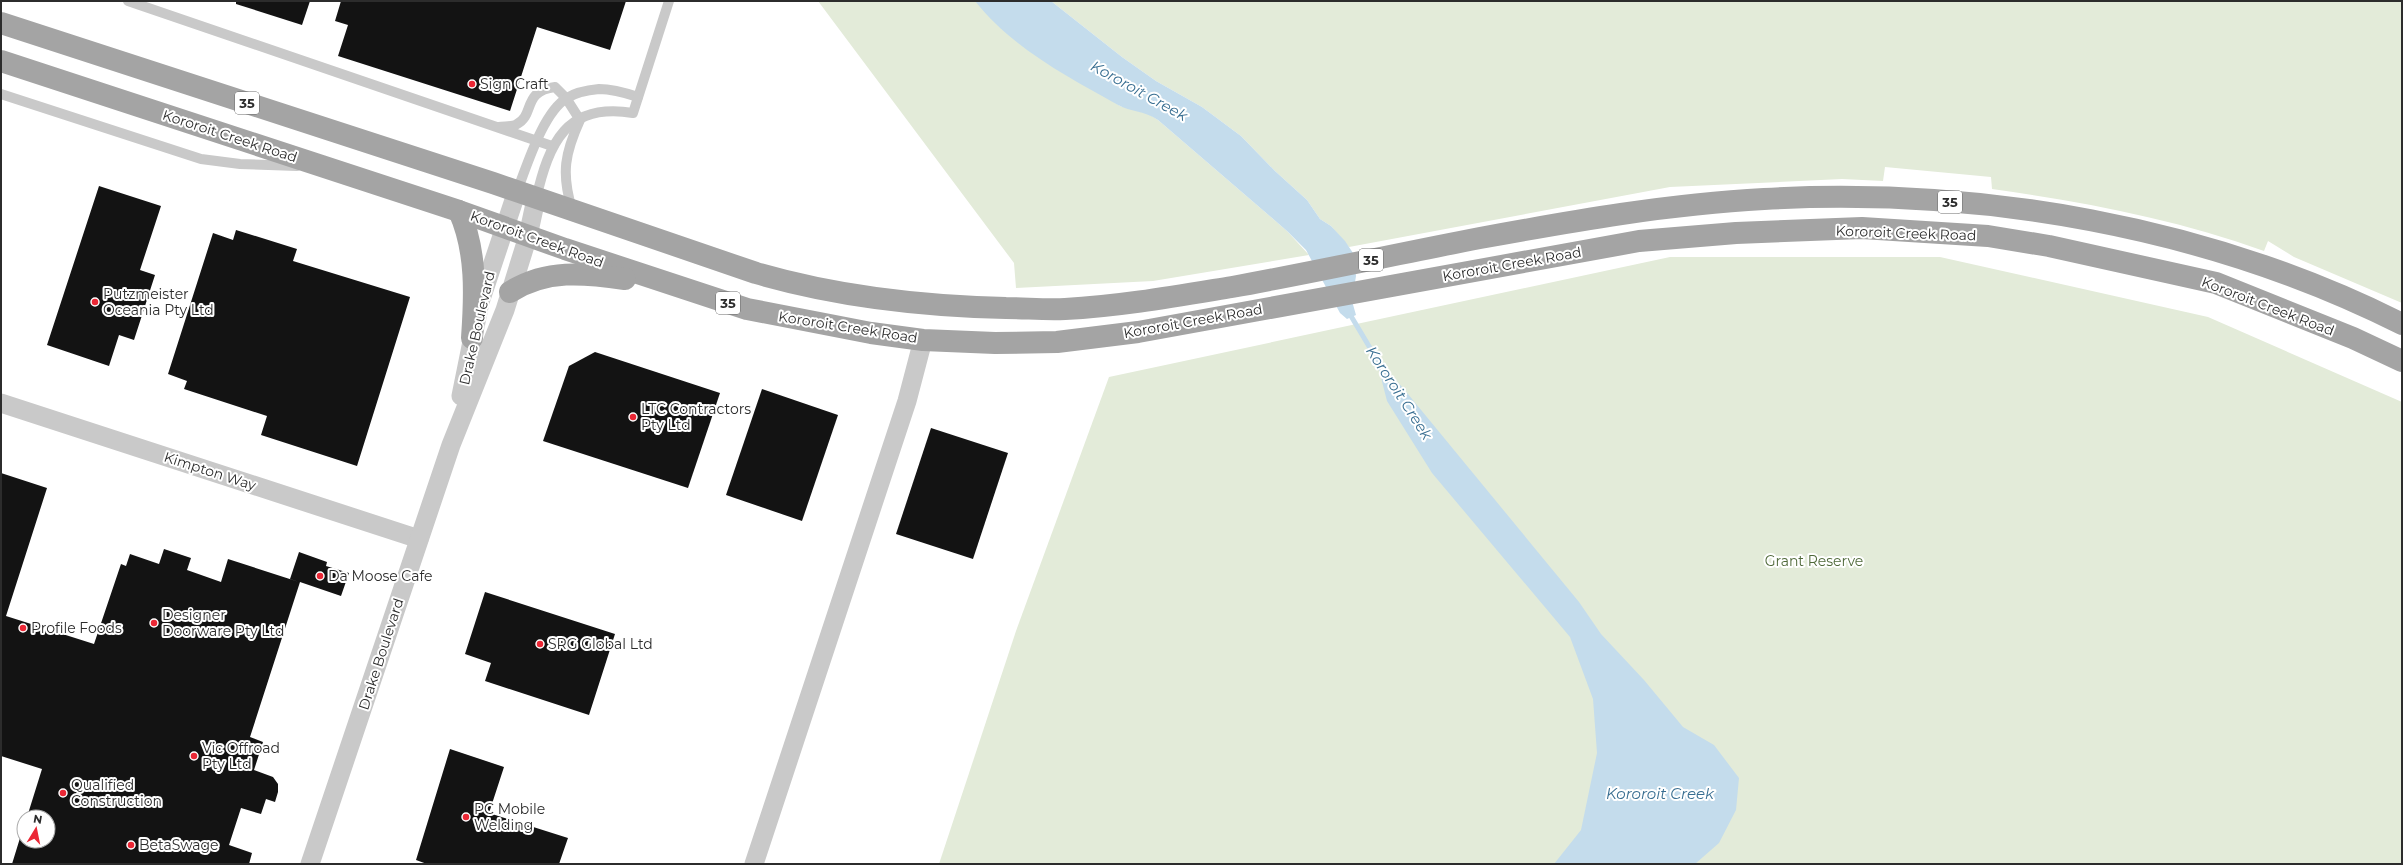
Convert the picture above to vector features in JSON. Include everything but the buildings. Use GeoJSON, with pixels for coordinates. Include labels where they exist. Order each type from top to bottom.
{"type":"FeatureCollection","features":[{"type":"Feature","properties":{"kind":"main road","name":"Kororoit Creek Road"},"geometry":{"type":"LineString","coordinates":[[1,22],[791,283],[899,303],[958,307],[1064,309],[1184,295],[1482,238],[1667,208],[1763,199],[1884,197],[1988,205],[2066,216],[2186,242],[2314,285],[2402,324]]}},
{"type":"Feature","properties":{"kind":"main road","name":"Kororoit Creek Road"},"geometry":{"type":"LineString","coordinates":[[1,60],[459,211],[683,289],[748,309],[810,323],[923,340],[994,343],[1057,342],[1138,332],[1639,240],[1736,233],[1862,228],[1988,236],[2049,246],[2216,284],[2352,338],[2402,361]]}},
{"type":"Feature","properties":{"kind":"main road"},"geometry":{"type":"LineString","coordinates":[[459,211],[471,247],[474,308],[472,338]]}},
{"type":"Feature","properties":{"kind":"main road"},"geometry":{"type":"LineString","coordinates":[[510,292],[524,284],[543,277],[577,274],[683,289]]}},
{"type":"Feature","properties":{"kind":"street","name":"Drake Boulevard"},"geometry":{"type":"LineString","coordinates":[[451,445],[480,302],[505,228],[527,195]]}},
{"type":"Feature","properties":{"kind":"street","name":"Drake Boulevard"},"geometry":{"type":"LineString","coordinates":[[310,864],[451,445],[510,292],[528,236],[527,195]]}},
{"type":"Feature","properties":{"kind":"street"},"geometry":{"type":"LineString","coordinates":[[754,864],[907,401],[923,340]]}},
{"type":"Feature","properties":{"kind":"street","name":"Kimpton Way"},"geometry":{"type":"LineString","coordinates":[[1,403],[419,539]]}},
{"type":"Feature","properties":{"kind":"lane"},"geometry":{"type":"LineString","coordinates":[[128,1],[220,32],[231,38],[552,146]]}},
{"type":"Feature","properties":{"kind":"lane"},"geometry":{"type":"LineString","coordinates":[[527,195],[552,146],[567,127],[580,120],[614,110],[633,113],[669,1]]}},
{"type":"Feature","properties":{"kind":"lane"},"geometry":{"type":"LineString","coordinates":[[498,127],[517,125],[525,118],[535,95],[547,88],[555,87],[566,98],[580,120]]}},
{"type":"Feature","properties":{"kind":"lane"},"geometry":{"type":"LineString","coordinates":[[527,195],[537,142],[550,117],[566,98],[583,91],[600,89],[638,97]]}},
{"type":"Feature","properties":{"kind":"lane"},"geometry":{"type":"LineString","coordinates":[[1,94],[201,159],[240,164],[324,167]]}},
{"type":"Feature","properties":{"kind":"lane"},"geometry":{"type":"LineString","coordinates":[[572,211],[565,186],[565,172],[568,146],[580,120]]}},
{"type":"Feature","properties":{"kind":"green space"},"geometry":{"type":"Polygon","coordinates":[[[818,1],[975,1],[1097,91],[1120,106],[1147,113],[1158,120],[1287,231],[1309,255],[1153,281],[1016,288],[1014,263],[818,1]]]}},
{"type":"Feature","properties":{"kind":"green space"},"geometry":{"type":"Polygon","coordinates":[[[1051,1],[2402,1],[2402,303],[2294,257],[2268,241],[2264,251],[2197,230],[2130,213],[1992,189],[1991,177],[1885,167],[1883,181],[1842,179],[1670,187],[1349,247],[1331,226],[1320,219],[1307,200],[1275,171],[1241,136],[1202,107],[1156,81],[1122,57],[1051,1]]]}},
{"type":"Feature","properties":{"kind":"green space","name":"Grant Reserve"},"geometry":{"type":"Polygon","coordinates":[[[1670,257],[1940,257],[2208,317],[2402,402],[2402,864],[939,864],[1016,631],[1109,377],[1670,257]]]}},
{"type":"Feature","properties":{"kind":"water","name":"Kororoit Creek"},"geometry":{"type":"Polygon","coordinates":[[[975,1],[1051,1],[1122,57],[1156,81],[1202,107],[1241,136],[1275,171],[1307,200],[1320,219],[1331,226],[1345,241],[1353,253],[1356,276],[1352,301],[1356,315],[1347,319],[1340,313],[1306,250],[1287,231],[1158,120],[1147,114],[1118,105],[1080,84],[1042,60],[1006,33],[975,1]]]}},
{"type":"Feature","properties":{"kind":"water","name":"Kororoit Creek"},"geometry":{"type":"Polygon","coordinates":[[[1376,358],[1403,388],[1579,602],[1601,634],[1644,680],[1683,727],[1714,745],[1739,778],[1736,810],[1719,843],[1695,864],[1554,864],[1581,830],[1597,753],[1593,699],[1570,637],[1432,473],[1387,401],[1376,358]]]}},
{"type":"Feature","properties":{"kind":"waterway","name":"Kororoit Creek"},"geometry":{"type":"LineString","coordinates":[[1348,311],[1379,363]]}},
{"type":"Feature","properties":{"kind":"place","name":"Sign Craft"},"geometry":{"type":"Point","coordinates":[472,84]}},
{"type":"Feature","properties":{"kind":"place","name":"Putzmeister Oceania Pty Ltd"},"geometry":{"type":"Point","coordinates":[95,302]}},
{"type":"Feature","properties":{"kind":"place","name":"LTC Contractors Pty Ltd"},"geometry":{"type":"Point","coordinates":[633,417]}},
{"type":"Feature","properties":{"kind":"place","name":"Da Moose Cafe"},"geometry":{"type":"Point","coordinates":[320,576]}},
{"type":"Feature","properties":{"kind":"place","name":"Designer Doorware Pty Ltd"},"geometry":{"type":"Point","coordinates":[154,623]}},
{"type":"Feature","properties":{"kind":"place","name":"Profile Foods"},"geometry":{"type":"Point","coordinates":[23,628]}},
{"type":"Feature","properties":{"kind":"place","name":"SRG Global Ltd"},"geometry":{"type":"Point","coordinates":[540,644]}},
{"type":"Feature","properties":{"kind":"place","name":"Vic Offroad Pty Ltd"},"geometry":{"type":"Point","coordinates":[194,756]}},
{"type":"Feature","properties":{"kind":"place","name":"Qualified Construction"},"geometry":{"type":"Point","coordinates":[63,793]}},
{"type":"Feature","properties":{"kind":"place","name":"PC Mobile Welding"},"geometry":{"type":"Point","coordinates":[466,817]}},
{"type":"Feature","properties":{"kind":"place","name":"BetaSwage"},"geometry":{"type":"Point","coordinates":[131,845]}}]}
